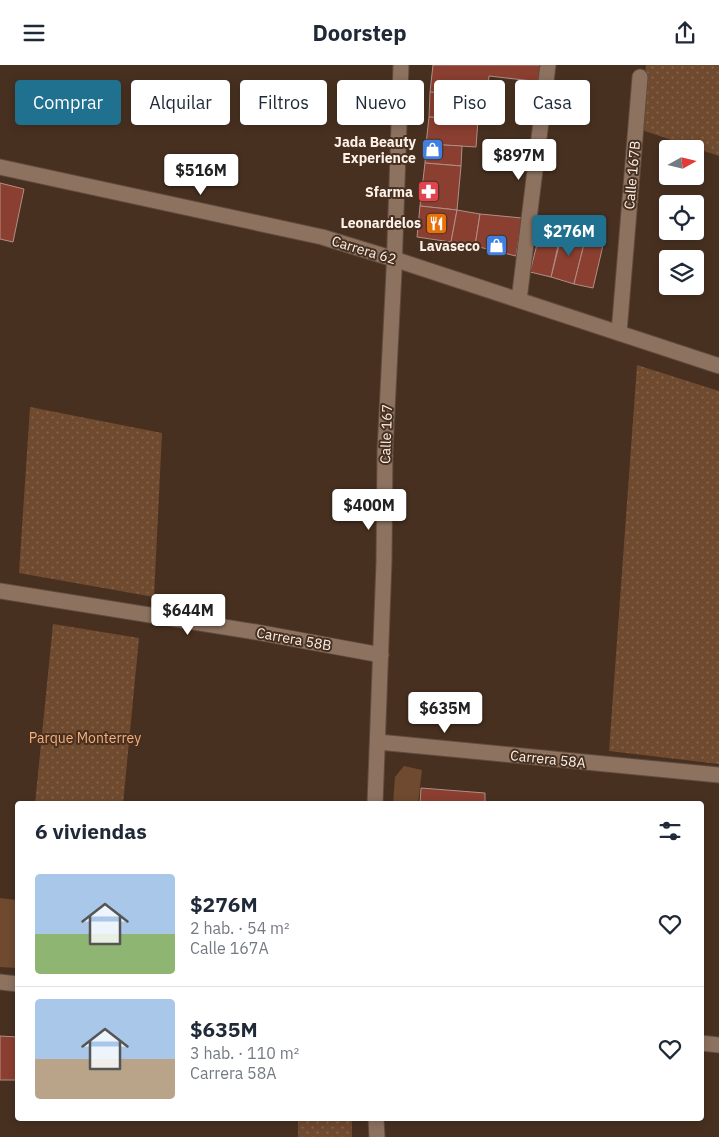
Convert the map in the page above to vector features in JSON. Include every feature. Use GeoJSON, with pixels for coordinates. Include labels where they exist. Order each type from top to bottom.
{"type":"FeatureCollection","features":[{"type":"Feature","properties":{"kind":"street","name":"Calle 167"},"geometry":{"type":"LineString","coordinates":[[375,801],[381,655],[385,451],[401,65]]}},
{"type":"Feature","properties":{"kind":"street"},"geometry":{"type":"LineString","coordinates":[[519,300],[548,65]]}},
{"type":"Feature","properties":{"kind":"street","name":"Calle 167B"},"geometry":{"type":"LineString","coordinates":[[619,333],[640,77]]}},
{"type":"Feature","properties":{"kind":"street","name":"Carrera 62"},"geometry":{"type":"LineString","coordinates":[[0,167],[322,237],[719,365]]}},
{"type":"Feature","properties":{"kind":"street","name":"Carrera 58B"},"geometry":{"type":"LineString","coordinates":[[0,591],[256,632],[381,655]]}},
{"type":"Feature","properties":{"kind":"street","name":"Carrera 58A"},"geometry":{"type":"LineString","coordinates":[[378,742],[719,775]]}},
{"type":"Feature","properties":{"kind":"street"},"geometry":{"type":"LineString","coordinates":[[0,982],[15,984]]}},
{"type":"Feature","properties":{"kind":"street"},"geometry":{"type":"LineString","coordinates":[[704,1043],[719,1045]]}},
{"type":"Feature","properties":{"kind":"street"},"geometry":{"type":"LineString","coordinates":[[376,1121],[377,1137]]}},
{"type":"Feature","properties":{"kind":"green space"},"geometry":{"type":"Polygon","coordinates":[[[646,65],[719,65],[719,156],[704,151],[704,140],[672,140],[639,129],[646,65]]]}},
{"type":"Feature","properties":{"kind":"green space"},"geometry":{"type":"Polygon","coordinates":[[[637,365],[719,391],[719,764],[609,751],[637,365]]]}},
{"type":"Feature","properties":{"kind":"green space"},"geometry":{"type":"Polygon","coordinates":[[[30,407],[162,433],[154,597],[19,573],[30,407]]]}},
{"type":"Feature","properties":{"kind":"green space","name":"Parque Monterrey"},"geometry":{"type":"Polygon","coordinates":[[[53,624],[139,638],[123,801],[35,801],[53,624]]]}},
{"type":"Feature","properties":{"kind":"green space"},"geometry":{"type":"Polygon","coordinates":[[[404,766],[422,770],[418,801],[393,801],[395,777],[404,766]]]}},
{"type":"Feature","properties":{"kind":"green space"},"geometry":{"type":"Polygon","coordinates":[[[0,898],[15,900],[15,968],[0,967],[0,898]]]}},
{"type":"Feature","properties":{"kind":"green space"},"geometry":{"type":"Polygon","coordinates":[[[298,1121],[352,1121],[352,1137],[298,1137],[298,1121]]]}},
{"type":"Feature","properties":{"kind":"building"},"geometry":{"type":"Polygon","coordinates":[[[433,65],[543,65],[541,80],[489,76],[489,80],[434,80],[434,92],[430,92],[433,65]]]}},
{"type":"Feature","properties":{"kind":"building"},"geometry":{"type":"Polygon","coordinates":[[[430,92],[434,92],[434,117],[429,117],[430,92]]]}},
{"type":"Feature","properties":{"kind":"building"},"geometry":{"type":"Polygon","coordinates":[[[429,117],[434,117],[434,125],[478,125],[476,147],[426,144],[429,117]]]}},
{"type":"Feature","properties":{"kind":"building"},"geometry":{"type":"Polygon","coordinates":[[[426,144],[462,146],[461,166],[425,163],[426,144]]]}},
{"type":"Feature","properties":{"kind":"building"},"geometry":{"type":"Polygon","coordinates":[[[425,163],[461,166],[457,210],[420,206],[425,163]]]}},
{"type":"Feature","properties":{"kind":"building"},"geometry":{"type":"Polygon","coordinates":[[[0,183],[24,189],[13,242],[0,239],[0,183]]]}},
{"type":"Feature","properties":{"kind":"building","name":"Leonardelos"},"geometry":{"type":"Polygon","coordinates":[[[420,206],[457,210],[451,242],[417,237],[420,206]]]}},
{"type":"Feature","properties":{"kind":"building"},"geometry":{"type":"Polygon","coordinates":[[[457,210],[480,214],[475,246],[451,242],[457,210]]]}},
{"type":"Feature","properties":{"kind":"building"},"geometry":{"type":"Polygon","coordinates":[[[480,214],[522,218],[516,256],[475,246],[480,214]]]}},
{"type":"Feature","properties":{"kind":"building"},"geometry":{"type":"Polygon","coordinates":[[[563,230],[586,236],[574,284],[551,277],[563,230]]]}},
{"type":"Feature","properties":{"kind":"building"},"geometry":{"type":"Polygon","coordinates":[[[540,232],[560,237],[551,277],[530,272],[540,232]]]}},
{"type":"Feature","properties":{"kind":"building"},"geometry":{"type":"Polygon","coordinates":[[[586,236],[604,241],[593,288],[574,284],[586,236]]]}},
{"type":"Feature","properties":{"kind":"building"},"geometry":{"type":"Polygon","coordinates":[[[421,788],[485,793],[485,801],[420,801],[421,788]]]}},
{"type":"Feature","properties":{"kind":"building"},"geometry":{"type":"Polygon","coordinates":[[[0,1036],[15,1037],[15,1080],[0,1080],[0,1036]]]}},
{"type":"Feature","properties":{"kind":"place","name":"Jada Beauty Experience"},"geometry":{"type":"Point","coordinates":[432,150]}},
{"type":"Feature","properties":{"kind":"place","name":"Sfarma"},"geometry":{"type":"Point","coordinates":[429,192]}},
{"type":"Feature","properties":{"kind":"place","name":"Leonardelos"},"geometry":{"type":"Point","coordinates":[437,223]}},
{"type":"Feature","properties":{"kind":"place","name":"Lavaseco"},"geometry":{"type":"Point","coordinates":[496,246]}}]}
